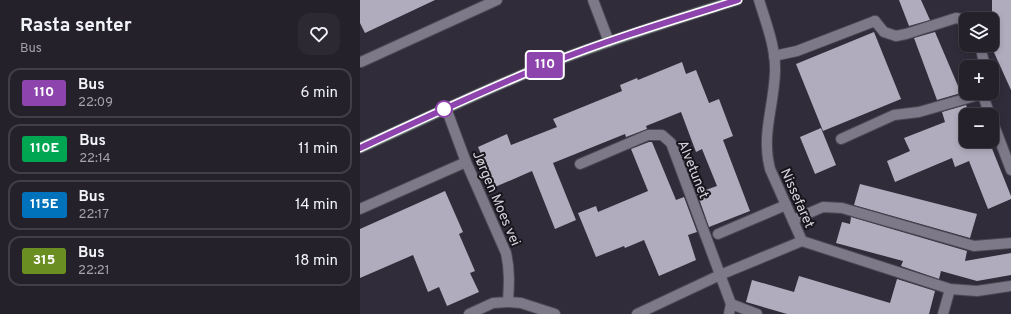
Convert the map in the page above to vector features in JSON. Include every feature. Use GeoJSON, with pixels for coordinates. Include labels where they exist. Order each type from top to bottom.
{"type":"FeatureCollection","features":[{"type":"Feature","properties":{"kind":"main road"},"geometry":{"type":"LineString","coordinates":[[360,148],[446,108],[548,64],[609,42],[738,0]]}},
{"type":"Feature","properties":{"kind":"street"},"geometry":{"type":"LineString","coordinates":[[361,62],[497,0]]}},
{"type":"Feature","properties":{"kind":"street"},"geometry":{"type":"LineString","coordinates":[[593,0],[609,42]]}},
{"type":"Feature","properties":{"kind":"street","name":"Nissefaret"},"geometry":{"type":"LineString","coordinates":[[760,0],[769,30],[776,70],[766,134],[766,147],[770,169],[802,241],[950,289],[977,291],[1011,286]]}},
{"type":"Feature","properties":{"kind":"street"},"geometry":{"type":"LineString","coordinates":[[774,56],[797,51],[875,21],[884,32],[896,36],[956,18],[959,19]]}},
{"type":"Feature","properties":{"kind":"street"},"geometry":{"type":"LineString","coordinates":[[841,139],[894,114],[919,112],[959,100]]}},
{"type":"Feature","properties":{"kind":"street","name":"Jørgen Moes vei"},"geometry":{"type":"LineString","coordinates":[[446,108],[466,162],[506,253],[509,273],[508,302]]}},
{"type":"Feature","properties":{"kind":"street","name":"Alvetunet"},"geometry":{"type":"LineString","coordinates":[[580,164],[648,135],[662,134],[671,143],[720,276],[730,309]]}},
{"type":"Feature","properties":{"kind":"street"},"geometry":{"type":"LineString","coordinates":[[999,138],[1011,170]]}},
{"type":"Feature","properties":{"kind":"street"},"geometry":{"type":"LineString","coordinates":[[360,209],[466,162]]}},
{"type":"Feature","properties":{"kind":"street"},"geometry":{"type":"LineString","coordinates":[[718,234],[786,205]]}},
{"type":"Feature","properties":{"kind":"street"},"geometry":{"type":"LineString","coordinates":[[793,220],[823,207],[842,208],[974,246],[1011,243]]}},
{"type":"Feature","properties":{"kind":"street"},"geometry":{"type":"LineString","coordinates":[[637,314],[802,241]]}},
{"type":"Feature","properties":{"kind":"street"},"geometry":{"type":"LineString","coordinates":[[944,314],[950,289]]}},
{"type":"Feature","properties":{"kind":"street"},"geometry":{"type":"LineString","coordinates":[[470,314],[494,304],[508,302],[521,303],[555,314]]}},
{"type":"Feature","properties":{"kind":"street"},"geometry":{"type":"LineString","coordinates":[[730,309],[757,314]]}},
{"type":"Feature","properties":{"kind":"building"},"geometry":{"type":"Polygon","coordinates":[[[360,0],[435,0],[365,33],[360,23],[360,0]]]}},
{"type":"Feature","properties":{"kind":"building"},"geometry":{"type":"Polygon","coordinates":[[[899,0],[921,0],[930,20],[909,26],[899,0]]]}},
{"type":"Feature","properties":{"kind":"building"},"geometry":{"type":"Polygon","coordinates":[[[992,0],[1011,0],[1011,90],[999,63],[999,60],[997,60],[994,52],[999,52],[999,12],[992,12],[992,0]]]}},
{"type":"Feature","properties":{"kind":"building"},"geometry":{"type":"Polygon","coordinates":[[[874,32],[901,99],[823,131],[796,64],[874,32]]]}},
{"type":"Feature","properties":{"kind":"building"},"geometry":{"type":"Polygon","coordinates":[[[935,32],[959,88],[959,94],[937,100],[914,38],[935,32]]]}},
{"type":"Feature","properties":{"kind":"building"},"geometry":{"type":"Polygon","coordinates":[[[682,62],[686,74],[696,70],[709,103],[719,99],[733,136],[723,140],[750,211],[709,227],[697,193],[717,186],[702,149],[696,152],[681,112],[646,126],[647,129],[626,137],[625,134],[553,163],[576,220],[555,229],[532,171],[495,187],[478,147],[507,134],[511,145],[557,127],[553,119],[622,91],[620,85],[637,78],[638,80],[682,62]]]}},
{"type":"Feature","properties":{"kind":"building"},"geometry":{"type":"Polygon","coordinates":[[[966,105],[967,108],[959,108],[959,148],[992,148],[1011,199],[988,209],[969,161],[955,167],[952,158],[895,182],[887,161],[910,151],[904,138],[945,122],[942,112],[966,105]]]}},
{"type":"Feature","properties":{"kind":"building"},"geometry":{"type":"Polygon","coordinates":[[[821,128],[836,165],[815,174],[800,137],[821,128]]]}},
{"type":"Feature","properties":{"kind":"building"},"geometry":{"type":"Polygon","coordinates":[[[652,142],[676,200],[684,197],[697,232],[688,235],[696,260],[659,276],[644,240],[596,257],[578,213],[596,206],[598,212],[648,191],[631,149],[652,142]]]}},
{"type":"Feature","properties":{"kind":"building"},"geometry":{"type":"Polygon","coordinates":[[[860,184],[977,214],[970,238],[854,205],[860,184]]]}},
{"type":"Feature","properties":{"kind":"building"},"geometry":{"type":"Polygon","coordinates":[[[445,191],[463,232],[459,234],[475,271],[470,273],[479,292],[447,306],[439,287],[428,292],[413,255],[360,278],[360,229],[445,191]]]}},
{"type":"Feature","properties":{"kind":"building"},"geometry":{"type":"Polygon","coordinates":[[[851,217],[967,251],[965,261],[1011,253],[1011,275],[977,281],[941,271],[939,279],[901,266],[903,261],[836,243],[842,222],[850,224],[851,217]]]}},
{"type":"Feature","properties":{"kind":"building"},"geometry":{"type":"Polygon","coordinates":[[[799,276],[890,303],[897,279],[935,291],[929,314],[787,314],[746,302],[752,280],[794,292],[799,276]]]}},
{"type":"Feature","properties":{"kind":"bus line","name":"110"},"geometry":{"type":"LineString","coordinates":[[360,148],[548,64],[620,38],[738,0]]}}]}
